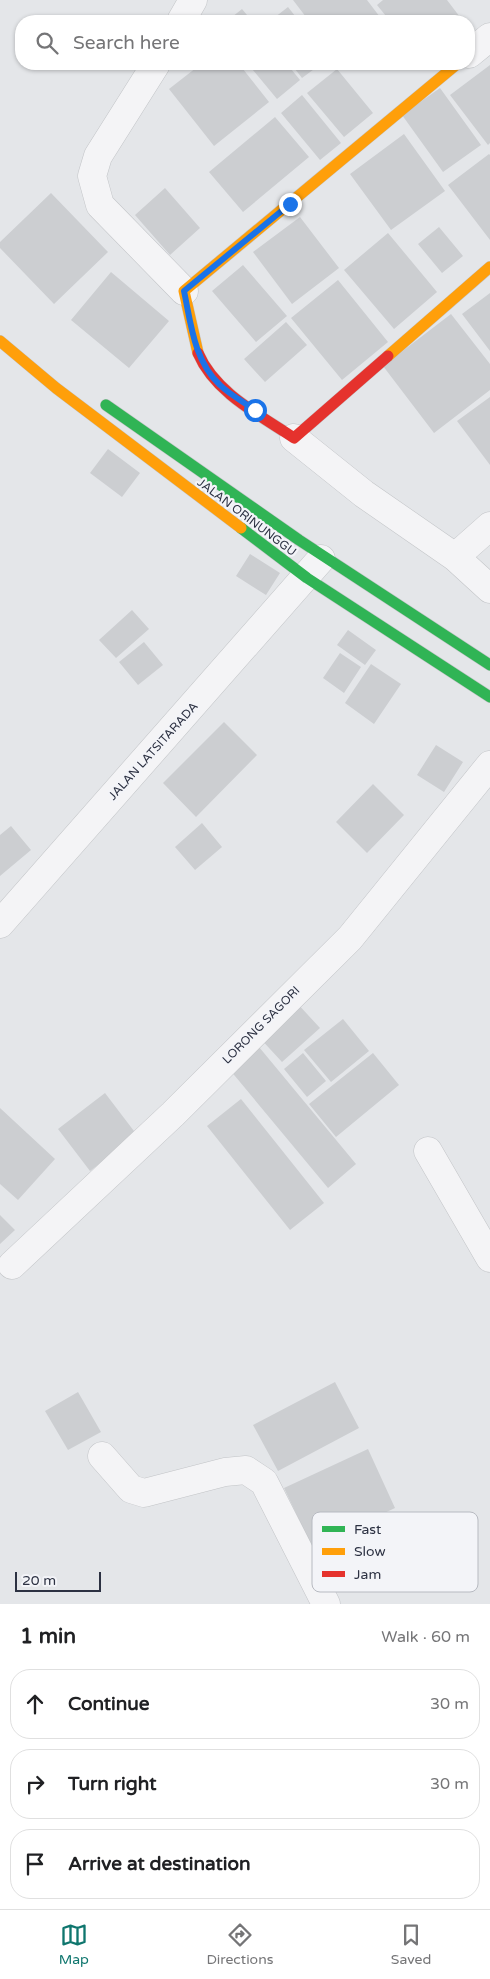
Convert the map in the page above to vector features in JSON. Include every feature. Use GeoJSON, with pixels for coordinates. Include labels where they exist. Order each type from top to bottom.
{"type":"FeatureCollection","features":[{"type":"Feature","properties":{"kind":"street"},"geometry":{"type":"LineString","coordinates":[[184,15],[193,0]]}},
{"type":"Feature","properties":{"kind":"street"},"geometry":{"type":"LineString","coordinates":[[475,49],[490,37]]}},
{"type":"Feature","properties":{"kind":"street"},"geometry":{"type":"LineString","coordinates":[[152,70],[98,156],[92,176],[100,205],[184,291],[195,344],[202,363],[220,385],[294,438],[364,494],[455,557],[490,589]]}},
{"type":"Feature","properties":{"kind":"street"},"geometry":{"type":"LineString","coordinates":[[184,291],[450,70]]}},
{"type":"Feature","properties":{"kind":"street"},"geometry":{"type":"LineString","coordinates":[[294,438],[490,267]]}},
{"type":"Feature","properties":{"kind":"street","name":"JALAN ORINUNGGU"},"geometry":{"type":"LineString","coordinates":[[0,341],[56,388],[307,578],[490,697]]}},
{"type":"Feature","properties":{"kind":"street","name":"JALAN ORINUNGGU"},"geometry":{"type":"LineString","coordinates":[[100,400],[324,556],[490,665]]}},
{"type":"Feature","properties":{"kind":"street"},"geometry":{"type":"LineString","coordinates":[[455,557],[490,526]]}},
{"type":"Feature","properties":{"kind":"street","name":"JALAN LATSITARADA"},"geometry":{"type":"LineString","coordinates":[[2,916],[307,578],[324,556]]}},
{"type":"Feature","properties":{"kind":"street","name":"LORONG SAGORI"},"geometry":{"type":"LineString","coordinates":[[12,1265],[174,1114],[350,938],[490,766]]}},
{"type":"Feature","properties":{"kind":"street"},"geometry":{"type":"LineString","coordinates":[[428,1151],[490,1258]]}},
{"type":"Feature","properties":{"kind":"street"},"geometry":{"type":"LineString","coordinates":[[102,1456],[131,1489],[144,1493],[226,1472],[246,1470],[264,1482],[312,1576]]}},
{"type":"Feature","properties":{"kind":"street"},"geometry":{"type":"LineString","coordinates":[[320,1592],[326,1604]]}},
{"type":"Feature","properties":{"kind":"building"},"geometry":{"type":"Polygon","coordinates":[[[293,0],[367,0],[378,15],[304,15],[293,0]]]}},
{"type":"Feature","properties":{"kind":"building"},"geometry":{"type":"Polygon","coordinates":[[[383,0],[447,0],[458,15],[385,15],[377,5],[383,0]]]}},
{"type":"Feature","properties":{"kind":"building"},"geometry":{"type":"Polygon","coordinates":[[[288,7],[294,15],[278,15],[288,7]]]}},
{"type":"Feature","properties":{"kind":"building"},"geometry":{"type":"Polygon","coordinates":[[[242,9],[247,15],[234,15],[242,9]]]}},
{"type":"Feature","properties":{"kind":"building"},"geometry":{"type":"Polygon","coordinates":[[[490,65],[490,143],[488,145],[450,95],[490,65]]]}},
{"type":"Feature","properties":{"kind":"building"},"geometry":{"type":"Polygon","coordinates":[[[193,70],[244,70],[269,102],[214,146],[169,89],[193,70]]]}},
{"type":"Feature","properties":{"kind":"building"},"geometry":{"type":"Polygon","coordinates":[[[253,70],[292,70],[300,80],[277,99],[253,70]]]}},
{"type":"Feature","properties":{"kind":"building"},"geometry":{"type":"Polygon","coordinates":[[[296,70],[313,70],[302,78],[296,70]]]}},
{"type":"Feature","properties":{"kind":"building"},"geometry":{"type":"Polygon","coordinates":[[[338,70],[373,113],[344,137],[307,93],[338,70]]]}},
{"type":"Feature","properties":{"kind":"building"},"geometry":{"type":"Polygon","coordinates":[[[440,88],[481,145],[443,172],[402,115],[440,88]]]}},
{"type":"Feature","properties":{"kind":"building"},"geometry":{"type":"Polygon","coordinates":[[[302,95],[341,143],[320,160],[281,113],[302,95]]]}},
{"type":"Feature","properties":{"kind":"building"},"geometry":{"type":"Polygon","coordinates":[[[275,117],[309,157],[243,212],[209,172],[275,117]]]}},
{"type":"Feature","properties":{"kind":"building"},"geometry":{"type":"Polygon","coordinates":[[[404,134],[445,191],[391,230],[350,174],[404,134]]]}},
{"type":"Feature","properties":{"kind":"building"},"geometry":{"type":"Polygon","coordinates":[[[490,155],[490,240],[448,185],[490,155]]]}},
{"type":"Feature","properties":{"kind":"building"},"geometry":{"type":"Polygon","coordinates":[[[165,188],[200,228],[170,255],[135,215],[165,188]]]}},
{"type":"Feature","properties":{"kind":"building"},"geometry":{"type":"Polygon","coordinates":[[[51,193],[108,252],[54,304],[0,248],[0,242],[51,193]]]}},
{"type":"Feature","properties":{"kind":"building"},"geometry":{"type":"Polygon","coordinates":[[[300,217],[339,268],[292,304],[253,252],[300,217]]]}},
{"type":"Feature","properties":{"kind":"building"},"geometry":{"type":"Polygon","coordinates":[[[439,227],[463,256],[442,273],[418,244],[439,227]]]}},
{"type":"Feature","properties":{"kind":"building"},"geometry":{"type":"Polygon","coordinates":[[[388,233],[437,292],[394,329],[344,270],[388,233]]]}},
{"type":"Feature","properties":{"kind":"building"},"geometry":{"type":"Polygon","coordinates":[[[243,265],[287,316],[256,342],[212,291],[243,265]]]}},
{"type":"Feature","properties":{"kind":"building"},"geometry":{"type":"Polygon","coordinates":[[[111,272],[169,321],[129,368],[71,320],[111,272]]]}},
{"type":"Feature","properties":{"kind":"building"},"geometry":{"type":"Polygon","coordinates":[[[338,280],[388,342],[342,380],[291,318],[338,280]]]}},
{"type":"Feature","properties":{"kind":"building"},"geometry":{"type":"Polygon","coordinates":[[[490,293],[490,351],[462,314],[490,293]]]}},
{"type":"Feature","properties":{"kind":"building"},"geometry":{"type":"Polygon","coordinates":[[[451,314],[490,364],[490,390],[434,433],[383,366],[451,314]]]}},
{"type":"Feature","properties":{"kind":"building"},"geometry":{"type":"Polygon","coordinates":[[[286,322],[307,345],[265,382],[244,359],[286,322]]]}},
{"type":"Feature","properties":{"kind":"building"},"geometry":{"type":"Polygon","coordinates":[[[490,397],[490,465],[457,421],[490,397]]]}},
{"type":"Feature","properties":{"kind":"building"},"geometry":{"type":"Polygon","coordinates":[[[108,449],[140,473],[122,497],[90,473],[108,449]]]}},
{"type":"Feature","properties":{"kind":"building"},"geometry":{"type":"Polygon","coordinates":[[[250,554],[280,573],[266,595],[236,576],[250,554]]]}},
{"type":"Feature","properties":{"kind":"building"},"geometry":{"type":"Polygon","coordinates":[[[132,610],[149,629],[116,658],[99,640],[132,610]]]}},
{"type":"Feature","properties":{"kind":"building"},"geometry":{"type":"Polygon","coordinates":[[[348,630],[376,650],[365,665],[337,645],[348,630]]]}},
{"type":"Feature","properties":{"kind":"building"},"geometry":{"type":"Polygon","coordinates":[[[144,642],[163,665],[138,685],[119,662],[144,642]]]}},
{"type":"Feature","properties":{"kind":"building"},"geometry":{"type":"Polygon","coordinates":[[[340,653],[361,667],[344,693],[323,678],[340,653]]]}},
{"type":"Feature","properties":{"kind":"building"},"geometry":{"type":"Polygon","coordinates":[[[371,664],[401,684],[374,724],[345,703],[371,664]]]}},
{"type":"Feature","properties":{"kind":"building"},"geometry":{"type":"Polygon","coordinates":[[[224,722],[257,755],[196,817],[163,783],[224,722]]]}},
{"type":"Feature","properties":{"kind":"building"},"geometry":{"type":"Polygon","coordinates":[[[436,745],[463,762],[444,792],[417,775],[436,745]]]}},
{"type":"Feature","properties":{"kind":"building"},"geometry":{"type":"Polygon","coordinates":[[[373,784],[404,815],[367,853],[336,822],[373,784]]]}},
{"type":"Feature","properties":{"kind":"building"},"geometry":{"type":"Polygon","coordinates":[[[202,823],[222,847],[195,870],[175,847],[202,823]]]}},
{"type":"Feature","properties":{"kind":"building"},"geometry":{"type":"Polygon","coordinates":[[[11,826],[31,850],[0,876],[0,835],[11,826]]]}},
{"type":"Feature","properties":{"kind":"building"},"geometry":{"type":"Polygon","coordinates":[[[296,1002],[320,1028],[282,1062],[258,1036],[296,1002]]]}},
{"type":"Feature","properties":{"kind":"building"},"geometry":{"type":"Polygon","coordinates":[[[343,1019],[369,1051],[331,1082],[304,1050],[343,1019]]]}},
{"type":"Feature","properties":{"kind":"building"},"geometry":{"type":"Polygon","coordinates":[[[259,1047],[356,1164],[328,1188],[230,1070],[259,1047]]]}},
{"type":"Feature","properties":{"kind":"building"},"geometry":{"type":"Polygon","coordinates":[[[303,1053],[326,1081],[307,1097],[284,1069],[303,1053]]]}},
{"type":"Feature","properties":{"kind":"building"},"geometry":{"type":"Polygon","coordinates":[[[373,1053],[399,1085],[336,1137],[309,1104],[373,1053]]]}},
{"type":"Feature","properties":{"kind":"building"},"geometry":{"type":"Polygon","coordinates":[[[105,1093],[137,1135],[90,1171],[58,1129],[105,1093]]]}},
{"type":"Feature","properties":{"kind":"building"},"geometry":{"type":"Polygon","coordinates":[[[241,1099],[324,1203],[290,1230],[207,1126],[241,1099]]]}},
{"type":"Feature","properties":{"kind":"building"},"geometry":{"type":"Polygon","coordinates":[[[0,1108],[55,1159],[18,1200],[0,1184],[0,1108]]]}},
{"type":"Feature","properties":{"kind":"building"},"geometry":{"type":"Polygon","coordinates":[[[0,1215],[15,1230],[0,1244],[0,1215]]]}},
{"type":"Feature","properties":{"kind":"building"},"geometry":{"type":"Polygon","coordinates":[[[335,1382],[359,1428],[278,1471],[253,1425],[335,1382]]]}},
{"type":"Feature","properties":{"kind":"building"},"geometry":{"type":"Polygon","coordinates":[[[78,1392],[101,1432],[68,1450],[45,1411],[78,1392]]]}},
{"type":"Feature","properties":{"kind":"building"},"geometry":{"type":"Polygon","coordinates":[[[368,1449],[395,1508],[386,1512],[312,1512],[312,1547],[284,1488],[368,1449]]]}},
{"type":"Feature","properties":{"kind":"traffic: fast"},"geometry":{"type":"LineString","coordinates":[[106,405],[299,540],[490,665]]}},
{"type":"Feature","properties":{"kind":"traffic: fast"},"geometry":{"type":"LineString","coordinates":[[241,528],[307,578],[490,697]]}},
{"type":"Feature","properties":{"kind":"traffic: slow"},"geometry":{"type":"LineString","coordinates":[[198,353],[184,291],[450,70]]}},
{"type":"Feature","properties":{"kind":"traffic: slow"},"geometry":{"type":"LineString","coordinates":[[388,356],[490,267]]}},
{"type":"Feature","properties":{"kind":"traffic: slow"},"geometry":{"type":"LineString","coordinates":[[0,341],[56,388],[241,528]]}},
{"type":"Feature","properties":{"kind":"traffic: jam"},"geometry":{"type":"LineString","coordinates":[[198,353],[215,380],[227,391],[253,412],[294,438],[388,356]]}},
{"type":"Feature","properties":{"kind":"route"},"geometry":{"type":"LineString","coordinates":[[255,410],[220,385],[202,363],[195,344],[184,291],[290,204]]}}]}
